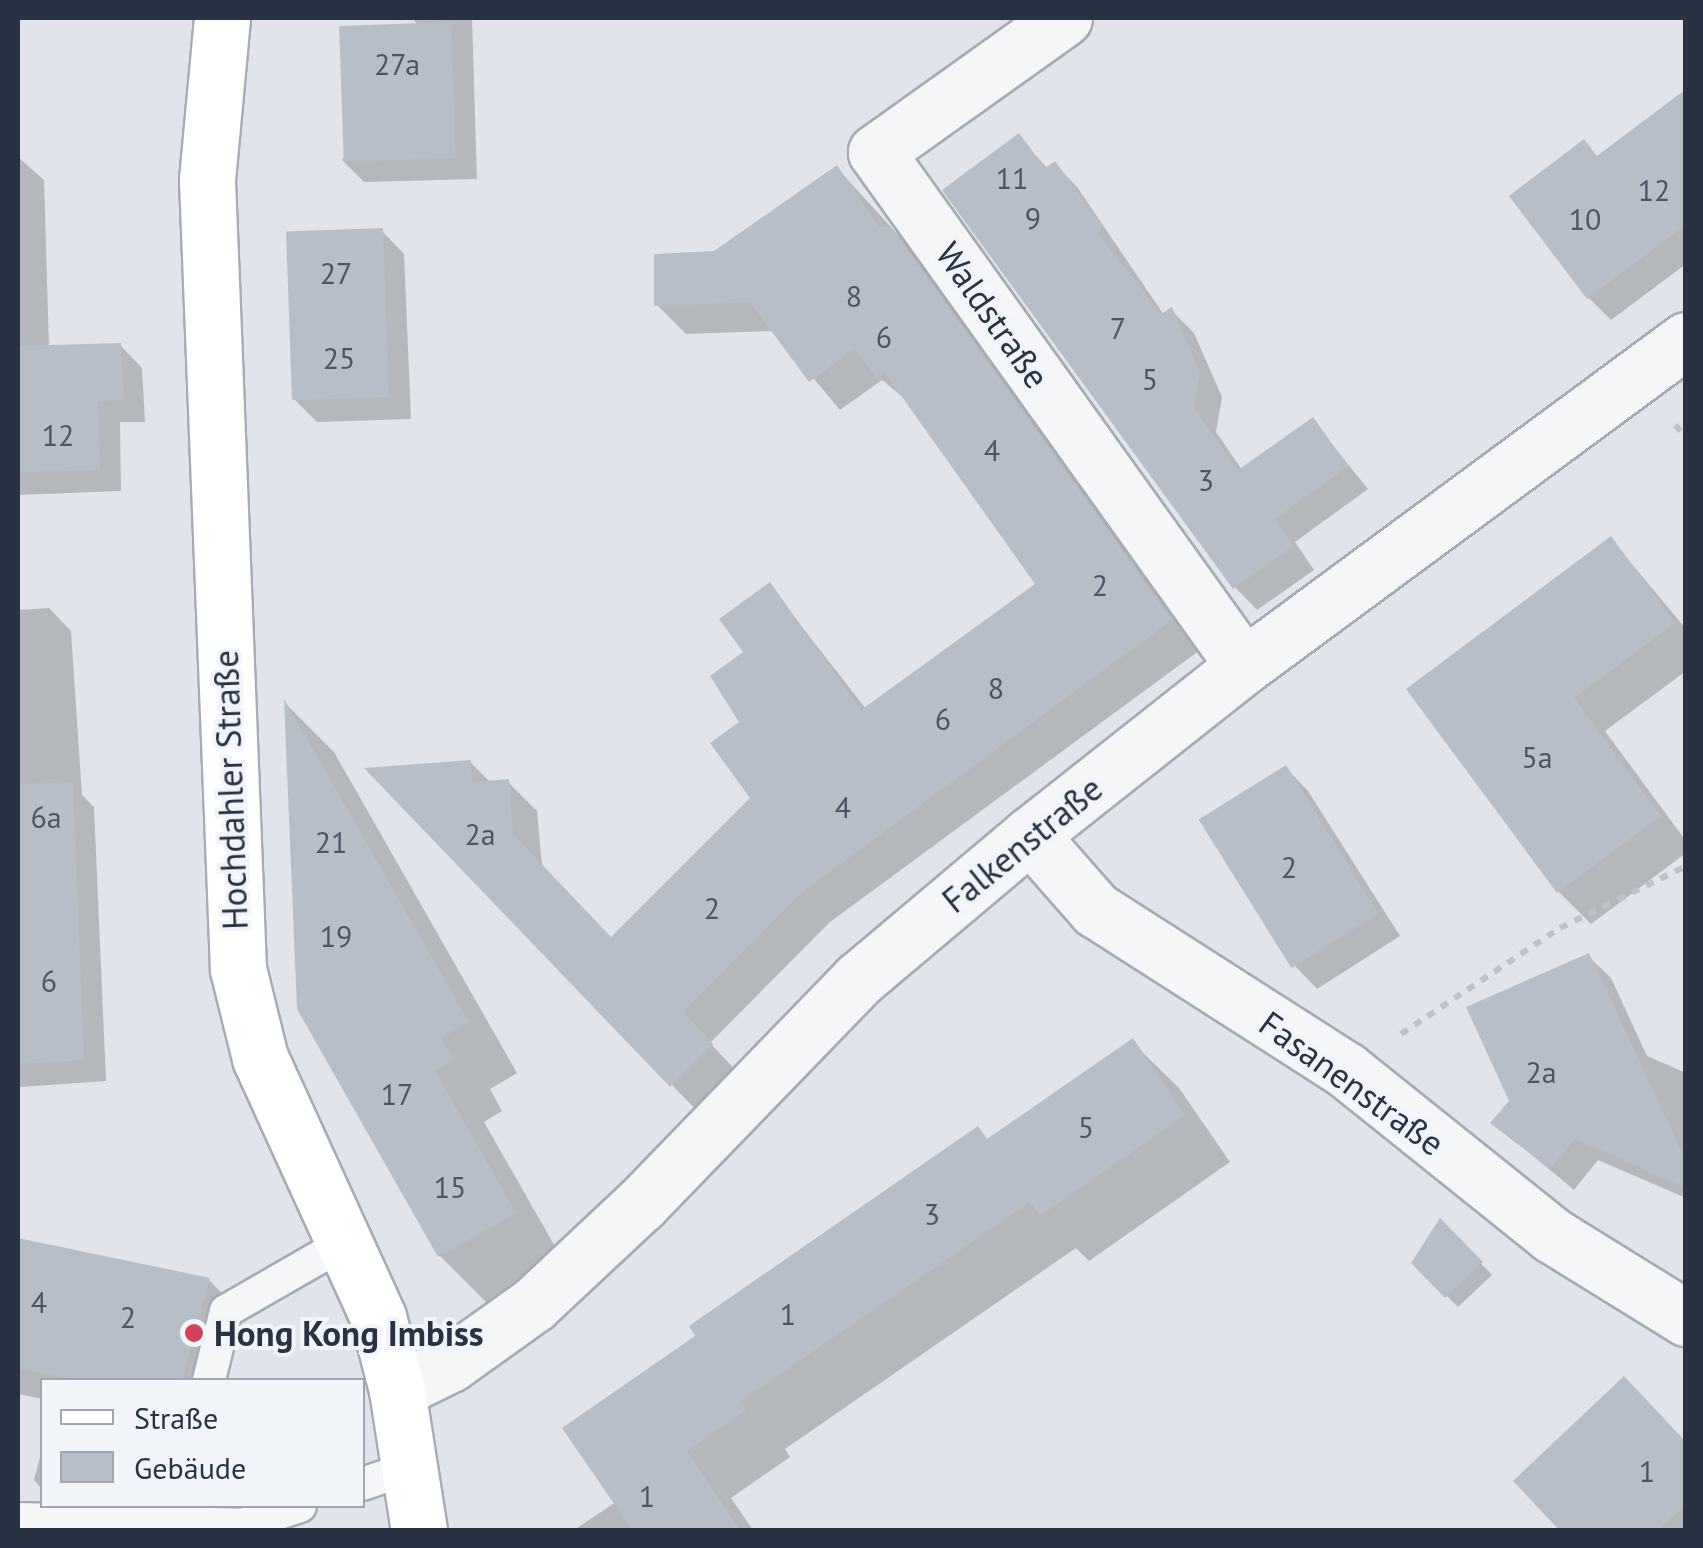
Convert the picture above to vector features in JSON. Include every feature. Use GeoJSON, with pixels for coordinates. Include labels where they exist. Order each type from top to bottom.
{"type":"FeatureCollection","features":[{"type":"Feature","properties":{"kind":"main road","name":"Hochdahler Straße"},"geometry":{"type":"LineString","coordinates":[[222,18],[207,180],[238,970],[260,1058],[346,1242],[398,1390],[386,1476],[419,1530]]}},
{"type":"Feature","properties":{"kind":"street","name":"Waldstraße"},"geometry":{"type":"LineString","coordinates":[[1064,18],[876,152],[1244,666]]}},
{"type":"Feature","properties":{"kind":"street","name":"Falkenstraße"},"geometry":{"type":"LineString","coordinates":[[398,1390],[450,1364],[534,1304],[641,1204],[859,979],[1030,835],[1244,666],[1686,340]]}},
{"type":"Feature","properties":{"kind":"street","name":"Fasanenstraße"},"geometry":{"type":"LineString","coordinates":[[1030,835],[1096,910],[1346,1070],[1552,1235],[1686,1318]]}},
{"type":"Feature","properties":{"kind":"lane"},"geometry":{"type":"LineString","coordinates":[[209,1378],[226,1312],[346,1242]]}},
{"type":"Feature","properties":{"kind":"lane"},"geometry":{"type":"LineString","coordinates":[[18,1518],[239,1515],[286,1508]]}},
{"type":"Feature","properties":{"kind":"path"},"geometry":{"type":"LineString","coordinates":[[1346,1070],[1560,928],[1686,866]]}},
{"type":"Feature","properties":{"kind":"building"},"geometry":{"type":"Polygon","coordinates":[[[451,22],[456,158],[344,162],[339,26],[451,22]]]}},
{"type":"Feature","properties":{"kind":"building"},"geometry":{"type":"Polygon","coordinates":[[[1686,89],[1686,225],[1587,299],[1509,196],[1584,139],[1597,156],[1686,89]]]}},
{"type":"Feature","properties":{"kind":"building"},"geometry":{"type":"Polygon","coordinates":[[[1019,133],[1045,168],[1055,161],[1104,228],[1098,233],[1161,314],[1172,307],[1200,373],[1194,408],[1238,470],[1313,417],[1348,466],[1275,519],[1293,546],[1233,589],[942,190],[1019,133]]]}},
{"type":"Feature","properties":{"kind":"building"},"geometry":{"type":"Polygon","coordinates":[[[837,165],[879,227],[891,227],[1172,620],[801,893],[683,1012],[713,1044],[670,1087],[364,768],[471,760],[472,782],[509,779],[513,834],[611,937],[750,798],[710,743],[739,722],[710,676],[743,652],[719,619],[770,582],[861,710],[1035,584],[885,373],[877,379],[855,349],[809,382],[750,302],[654,306],[654,254],[714,251],[837,165]]]}},
{"type":"Feature","properties":{"kind":"building"},"geometry":{"type":"Polygon","coordinates":[[[383,228],[389,397],[292,400],[286,231],[383,228]]]}},
{"type":"Feature","properties":{"kind":"building"},"geometry":{"type":"Polygon","coordinates":[[[121,343],[124,400],[98,401],[100,470],[18,472],[18,346],[121,343]]]}},
{"type":"Feature","properties":{"kind":"building"},"geometry":{"type":"Polygon","coordinates":[[[1611,536],[1675,623],[1574,698],[1661,816],[1557,893],[1406,689],[1611,536]]]}},
{"type":"Feature","properties":{"kind":"building"},"geometry":{"type":"Polygon","coordinates":[[[284,699],[469,1022],[441,1038],[454,1060],[435,1071],[516,1213],[438,1257],[297,1009],[284,699]]]}},
{"type":"Feature","properties":{"kind":"building"},"geometry":{"type":"Polygon","coordinates":[[[1286,765],[1379,913],[1291,968],[1199,820],[1286,765]]]}},
{"type":"Feature","properties":{"kind":"building"},"geometry":{"type":"Polygon","coordinates":[[[73,782],[84,1060],[18,1064],[18,784],[73,782]]]}},
{"type":"Feature","properties":{"kind":"building"},"geometry":{"type":"Polygon","coordinates":[[[1589,953],[1686,1161],[1686,1188],[1575,1139],[1550,1169],[1490,1123],[1509,1101],[1466,1007],[1589,953]]]}},
{"type":"Feature","properties":{"kind":"building"},"geometry":{"type":"Polygon","coordinates":[[[1133,1038],[1185,1115],[1040,1216],[1030,1202],[740,1402],[746,1410],[687,1451],[740,1530],[632,1530],[562,1428],[695,1336],[689,1326],[978,1126],[987,1139],[1133,1038]]]}},
{"type":"Feature","properties":{"kind":"building"},"geometry":{"type":"Polygon","coordinates":[[[1440,1218],[1483,1262],[1445,1298],[1411,1263],[1440,1218]]]}},
{"type":"Feature","properties":{"kind":"building"},"geometry":{"type":"Polygon","coordinates":[[[18,1238],[210,1278],[183,1378],[68,1378],[18,1369],[18,1238]]]}},
{"type":"Feature","properties":{"kind":"building"},"geometry":{"type":"Polygon","coordinates":[[[1624,1376],[1686,1442],[1686,1505],[1658,1530],[1559,1530],[1513,1481],[1624,1376]]]}},
{"type":"Feature","properties":{"kind":"place","name":"Hong Kong Imbiss"},"geometry":{"type":"Point","coordinates":[194,1333]}}]}
